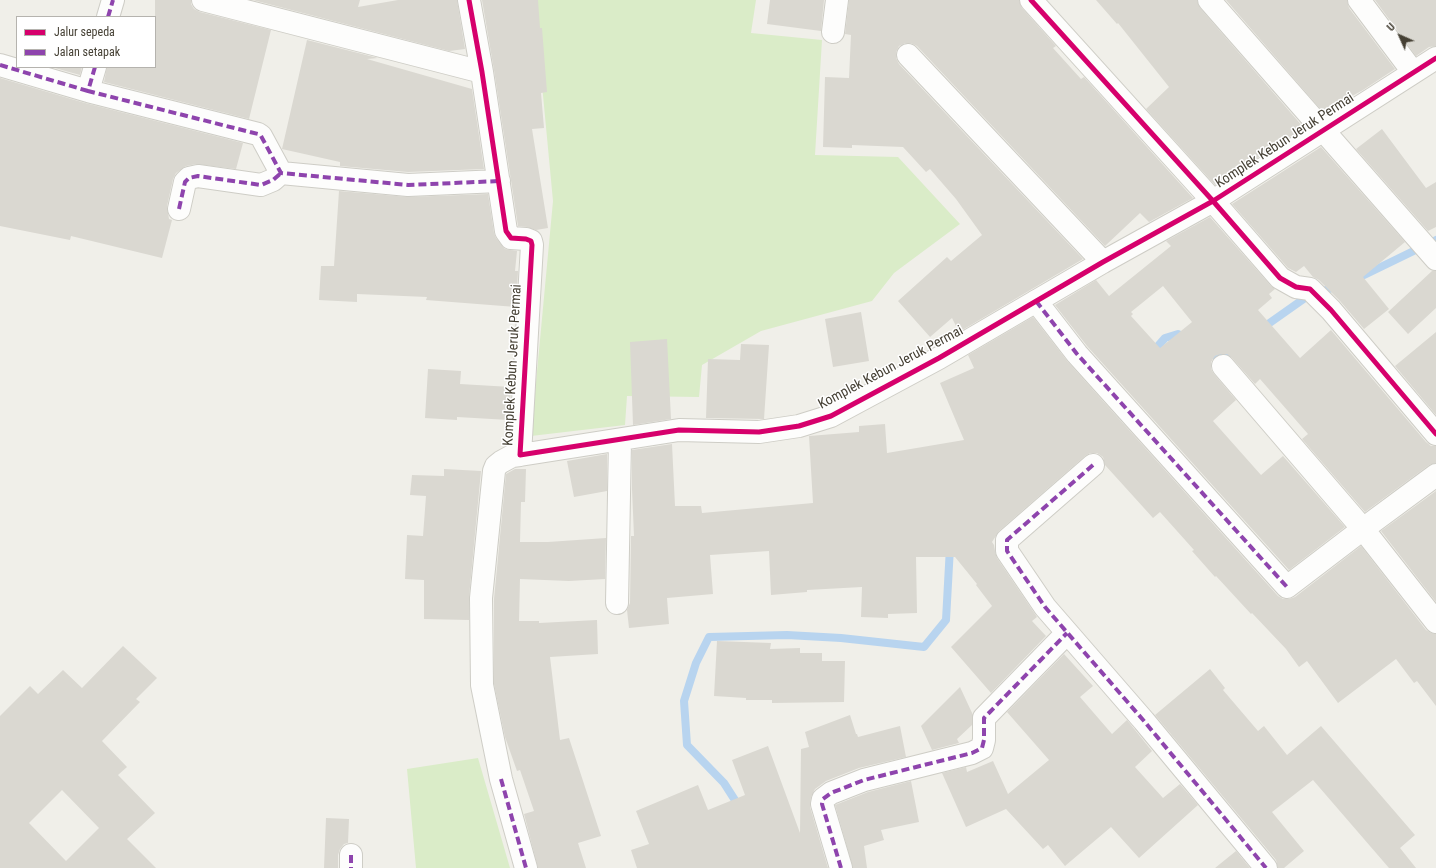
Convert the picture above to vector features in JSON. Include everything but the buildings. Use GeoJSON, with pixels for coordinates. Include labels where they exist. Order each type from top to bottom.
{"type":"FeatureCollection","features":[{"type":"Feature","properties":{"kind":"street"},"geometry":{"type":"LineString","coordinates":[[108,16],[112,0]]}},
{"type":"Feature","properties":{"kind":"street"},"geometry":{"type":"LineString","coordinates":[[203,0],[482,72]]}},
{"type":"Feature","properties":{"kind":"street","name":"Komplek Kebun Jeruk Permai"},"geometry":{"type":"LineString","coordinates":[[468,0],[482,72],[506,231],[512,238],[526,239],[531,241],[532,245],[520,456],[679,430],[759,432],[799,426],[831,416],[938,358],[1103,262],[1213,201],[1436,58]]}},
{"type":"Feature","properties":{"kind":"street"},"geometry":{"type":"LineString","coordinates":[[833,32],[837,0]]}},
{"type":"Feature","properties":{"kind":"street"},"geometry":{"type":"LineString","coordinates":[[1031,0],[1213,201],[1280,278],[1296,287],[1314,292],[1331,310],[1436,434]]}},
{"type":"Feature","properties":{"kind":"street"},"geometry":{"type":"LineString","coordinates":[[1209,0],[1436,259]]}},
{"type":"Feature","properties":{"kind":"street"},"geometry":{"type":"LineString","coordinates":[[1359,0],[1413,72]]}},
{"type":"Feature","properties":{"kind":"street"},"geometry":{"type":"LineString","coordinates":[[908,55],[1103,262]]}},
{"type":"Feature","properties":{"kind":"street"},"geometry":{"type":"LineString","coordinates":[[0,65],[88,91],[258,134],[261,136],[281,173]]}},
{"type":"Feature","properties":{"kind":"street"},"geometry":{"type":"LineString","coordinates":[[88,91],[95,68]]}},
{"type":"Feature","properties":{"kind":"street"},"geometry":{"type":"LineString","coordinates":[[179,209],[185,182],[189,178],[198,176],[261,185],[273,180],[281,173],[408,185],[499,181]]}},
{"type":"Feature","properties":{"kind":"street"},"geometry":{"type":"LineString","coordinates":[[1036,301],[1076,354],[1287,588],[1363,528],[1436,475]]}},
{"type":"Feature","properties":{"kind":"street"},"geometry":{"type":"LineString","coordinates":[[1224,366],[1363,528],[1436,622]]}},
{"type":"Feature","properties":{"kind":"street"},"geometry":{"type":"LineString","coordinates":[[617,602],[620,440]]}},
{"type":"Feature","properties":{"kind":"street"},"geometry":{"type":"LineString","coordinates":[[520,456],[512,456],[501,462],[496,466],[494,471],[481,598],[482,685],[501,779],[526,868]]}},
{"type":"Feature","properties":{"kind":"street"},"geometry":{"type":"LineString","coordinates":[[1093,465],[1007,540],[1007,551],[1045,607],[1144,721],[1266,868]]}},
{"type":"Feature","properties":{"kind":"street"},"geometry":{"type":"LineString","coordinates":[[841,868],[822,804],[823,799],[830,792],[864,780],[972,753],[982,748],[984,740],[984,718],[1067,633]]}},
{"type":"Feature","properties":{"kind":"green space"},"geometry":{"type":"Polygon","coordinates":[[[534,0],[756,0],[751,33],[822,40],[815,155],[898,157],[960,224],[894,273],[872,301],[761,331],[702,365],[699,397],[627,396],[625,425],[531,436],[553,201],[534,0]]]}},
{"type":"Feature","properties":{"kind":"green space"},"geometry":{"type":"Polygon","coordinates":[[[478,758],[510,868],[416,868],[407,769],[478,758]]]}},
{"type":"Feature","properties":{"kind":"waterway"},"geometry":{"type":"LineString","coordinates":[[1356,279],[1436,240]]}},
{"type":"Feature","properties":{"kind":"waterway"},"geometry":{"type":"LineString","coordinates":[[1261,329],[1305,298],[1337,286]]}},
{"type":"Feature","properties":{"kind":"waterway"},"geometry":{"type":"LineString","coordinates":[[1151,354],[1165,338],[1178,334],[1186,339]]}},
{"type":"Feature","properties":{"kind":"waterway"},"geometry":{"type":"LineString","coordinates":[[1207,352],[1221,358],[1236,348]]}},
{"type":"Feature","properties":{"kind":"waterway"},"geometry":{"type":"LineString","coordinates":[[740,808],[724,783],[687,745],[684,701],[696,663],[709,637],[787,635],[841,638],[924,647],[946,620],[950,547]]}},
{"type":"Feature","properties":{"kind":"marked path"},"geometry":{"type":"LineString","coordinates":[[108,16],[113,0]]}},
{"type":"Feature","properties":{"kind":"marked path"},"geometry":{"type":"LineString","coordinates":[[0,65],[88,91]]}},
{"type":"Feature","properties":{"kind":"marked path"},"geometry":{"type":"LineString","coordinates":[[95,68],[88,91],[258,134],[261,136],[281,173],[408,185],[499,181]]}},
{"type":"Feature","properties":{"kind":"marked path"},"geometry":{"type":"LineString","coordinates":[[179,209],[185,182],[189,178],[198,176],[261,185],[273,180],[281,173]]}},
{"type":"Feature","properties":{"kind":"marked path"},"geometry":{"type":"LineString","coordinates":[[1036,301],[1077,354],[1287,587]]}},
{"type":"Feature","properties":{"kind":"marked path"},"geometry":{"type":"LineString","coordinates":[[1093,465],[1007,540],[1007,551],[1045,607],[1144,721],[1266,868]]}},
{"type":"Feature","properties":{"kind":"marked path"},"geometry":{"type":"LineString","coordinates":[[841,868],[822,804],[823,799],[831,793],[864,780],[972,753],[982,748],[984,740],[984,718],[1067,633]]}},
{"type":"Feature","properties":{"kind":"marked path"},"geometry":{"type":"LineString","coordinates":[[501,779],[526,868]]}},
{"type":"Feature","properties":{"kind":"marked path"},"geometry":{"type":"LineString","coordinates":[[351,855],[351,868]]}},
{"type":"Feature","properties":{"kind":"cycle path"},"geometry":{"type":"LineString","coordinates":[[469,0],[482,72],[506,231],[511,238],[526,239],[531,241],[532,245],[520,455],[679,430],[759,432],[799,426],[831,416],[939,358],[1103,262],[1213,201],[1436,58]]}},
{"type":"Feature","properties":{"kind":"cycle path"},"geometry":{"type":"LineString","coordinates":[[1031,0],[1213,201],[1280,278],[1296,287],[1310,289],[1331,310],[1436,434]]}}]}
